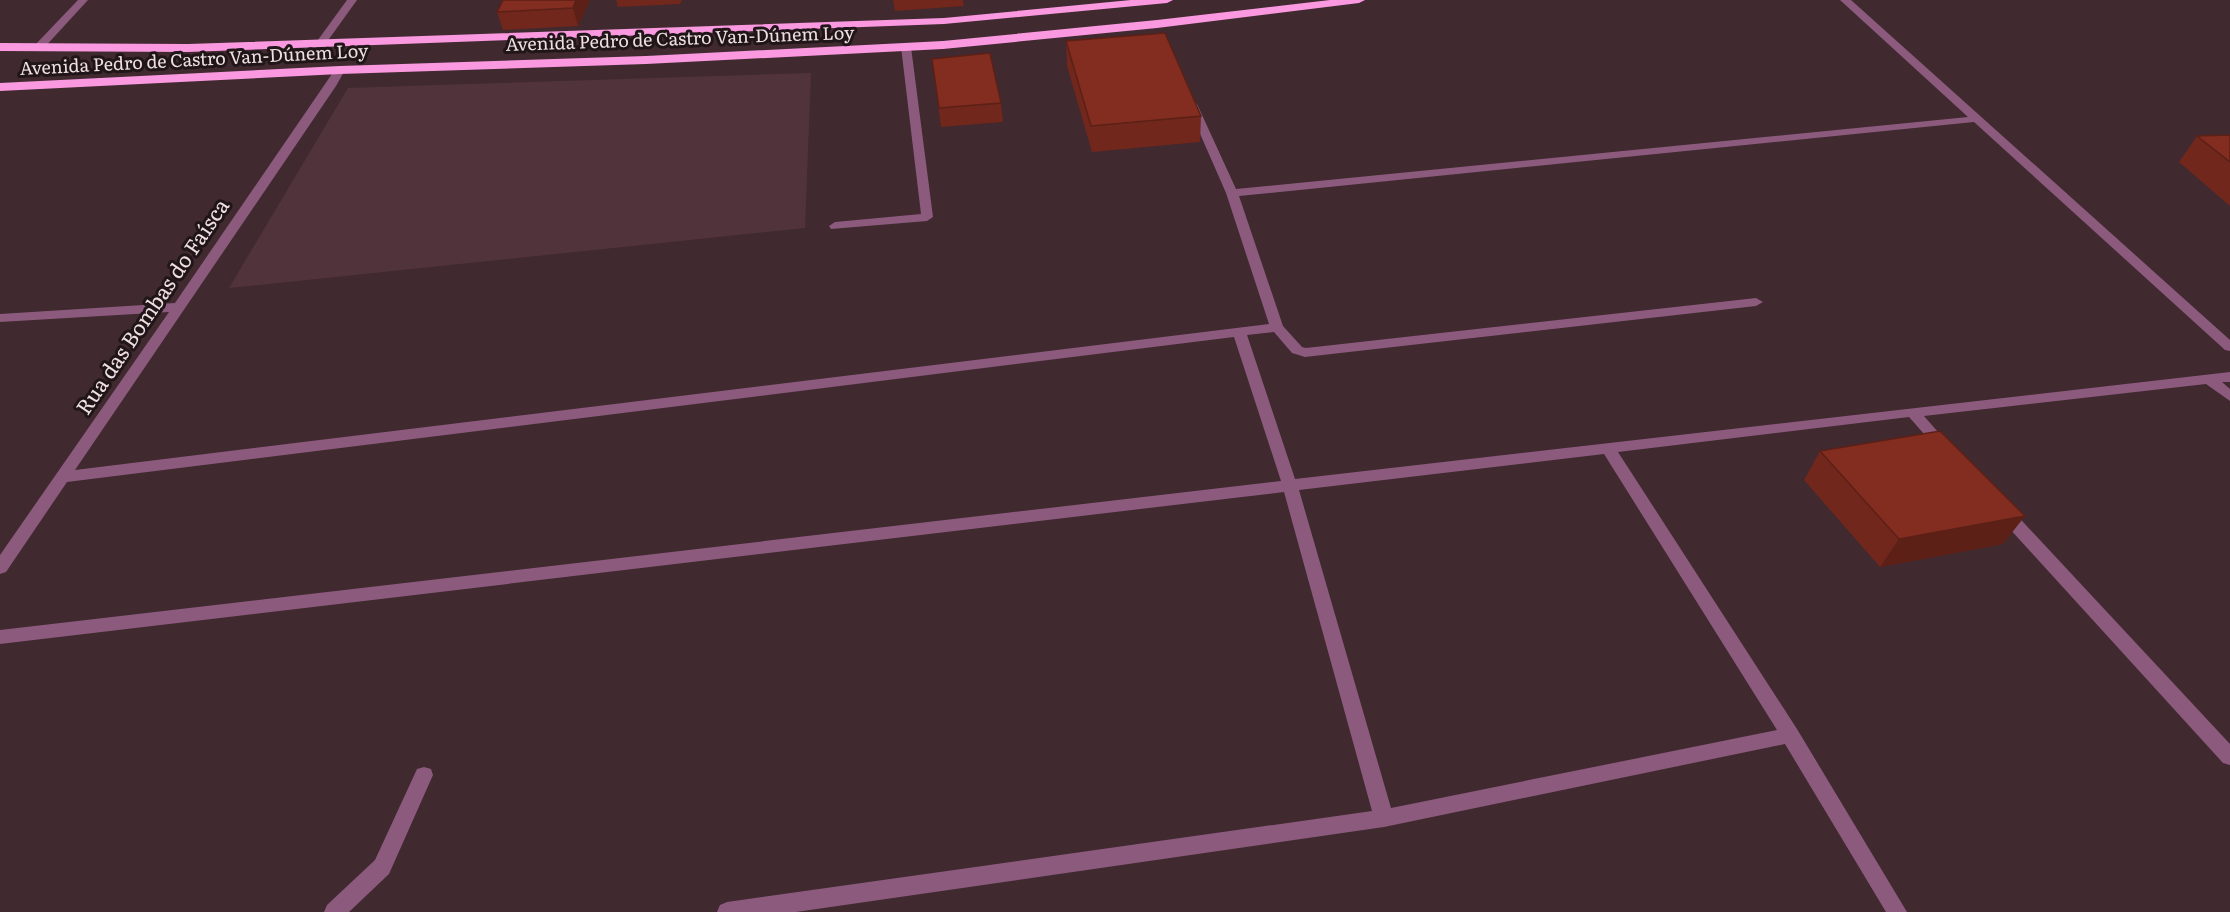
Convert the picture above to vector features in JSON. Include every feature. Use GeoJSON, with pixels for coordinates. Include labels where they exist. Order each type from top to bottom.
{"type":"FeatureCollection","features":[{"type":"Feature","properties":{"kind":"highway","name":"Avenida Pedro de Castro Van-Dúnem Loy"},"geometry":{"type":"LineString","coordinates":[[0,46],[188,48],[944,21],[1167,0]]}},
{"type":"Feature","properties":{"kind":"highway","name":"Avenida Pedro de Castro Van-Dúnem Loy"},"geometry":{"type":"LineString","coordinates":[[0,87],[340,70],[646,60],[906,47],[1159,29],[1359,0]]}},
{"type":"Feature","properties":{"kind":"street"},"geometry":{"type":"LineString","coordinates":[[39,47],[83,0]]}},
{"type":"Feature","properties":{"kind":"street"},"geometry":{"type":"LineString","coordinates":[[320,44],[352,0]]}},
{"type":"Feature","properties":{"kind":"street"},"geometry":{"type":"LineString","coordinates":[[1845,0],[2230,347]]}},
{"type":"Feature","properties":{"kind":"street"},"geometry":{"type":"LineString","coordinates":[[835,226],[927,217],[906,47]]}},
{"type":"Feature","properties":{"kind":"street","name":"Rua das Bombas do Faísca"},"geometry":{"type":"LineString","coordinates":[[0,568],[340,70]]}},
{"type":"Feature","properties":{"kind":"street"},"geometry":{"type":"LineString","coordinates":[[1185,87],[1232,193],[1277,327],[1297,350],[1312,354],[1756,302]]}},
{"type":"Feature","properties":{"kind":"street"},"geometry":{"type":"LineString","coordinates":[[1232,193],[1976,119]]}},
{"type":"Feature","properties":{"kind":"street"},"geometry":{"type":"LineString","coordinates":[[0,318],[178,307]]}},
{"type":"Feature","properties":{"kind":"street"},"geometry":{"type":"LineString","coordinates":[[63,477],[1277,327]]}},
{"type":"Feature","properties":{"kind":"street"},"geometry":{"type":"LineString","coordinates":[[1239,332],[1290,486],[1384,818]]}},
{"type":"Feature","properties":{"kind":"street"},"geometry":{"type":"LineString","coordinates":[[0,637],[1609,450],[1912,412],[2230,378]]}},
{"type":"Feature","properties":{"kind":"street"},"geometry":{"type":"LineString","coordinates":[[2210,380],[2230,396]]}},
{"type":"Feature","properties":{"kind":"street"},"geometry":{"type":"LineString","coordinates":[[1912,412],[1960,464]]}},
{"type":"Feature","properties":{"kind":"street"},"geometry":{"type":"LineString","coordinates":[[1609,450],[1790,735],[1897,912]]}},
{"type":"Feature","properties":{"kind":"street"},"geometry":{"type":"LineString","coordinates":[[1991,498],[2230,757]]}},
{"type":"Feature","properties":{"kind":"street"},"geometry":{"type":"LineString","coordinates":[[727,912],[1384,818],[1790,735]]}},
{"type":"Feature","properties":{"kind":"street"},"geometry":{"type":"LineString","coordinates":[[334,912],[382,867],[424,775]]}},
{"type":"Feature","properties":{"kind":"shaded area"},"geometry":{"type":"Polygon","coordinates":[[[811,73],[805,228],[229,288],[348,88],[811,73]]]}},
{"type":"Feature","properties":{"kind":"building"},"geometry":{"type":"Polygon","coordinates":[[[503,0],[576,0],[573,8],[497,12],[503,0]]]}},
{"type":"Feature","properties":{"kind":"building"},"geometry":{"type":"Polygon","coordinates":[[[1165,33],[1201,116],[1091,126],[1066,41],[1165,33]]]}},
{"type":"Feature","properties":{"kind":"building"},"geometry":{"type":"Polygon","coordinates":[[[990,53],[1001,103],[939,108],[932,59],[990,53]]]}},
{"type":"Feature","properties":{"kind":"building"},"geometry":{"type":"Polygon","coordinates":[[[2230,135],[2230,162],[2197,136],[2230,135]]]}},
{"type":"Feature","properties":{"kind":"building"},"geometry":{"type":"Polygon","coordinates":[[[1940,431],[2025,516],[1899,539],[1820,451],[1940,431]]]}}]}
